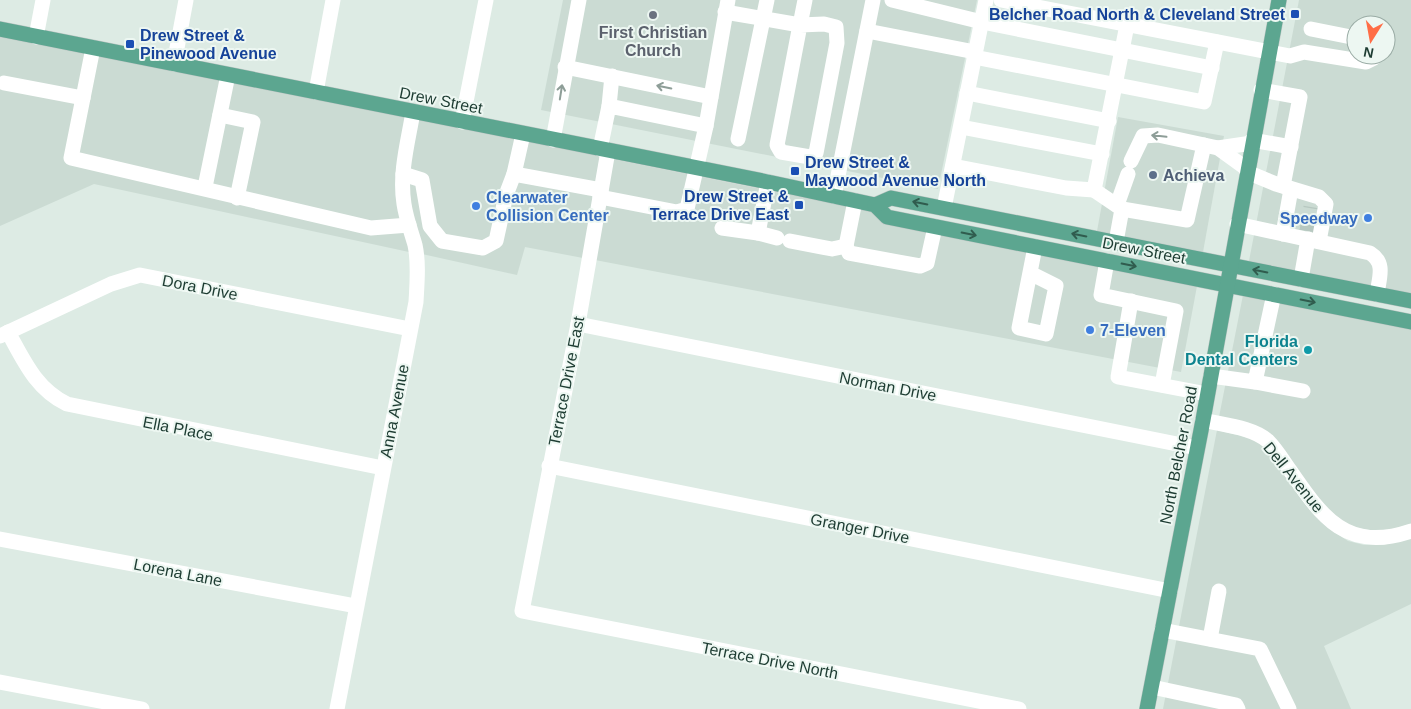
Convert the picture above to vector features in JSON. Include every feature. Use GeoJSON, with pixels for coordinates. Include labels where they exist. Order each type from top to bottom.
{"type":"FeatureCollection","features":[{"type":"Feature","properties":{"kind":"main road","name":"North Belcher Road"},"geometry":{"type":"LineString","coordinates":[[1147,709],[1208,394],[1226,284],[1279,0]]}},
{"type":"Feature","properties":{"kind":"main road","name":"Drew Street"},"geometry":{"type":"LineString","coordinates":[[0,29],[875,205],[891,198],[1411,301]]}},
{"type":"Feature","properties":{"kind":"main road","name":"Drew Street"},"geometry":{"type":"LineString","coordinates":[[875,205],[886,218],[1411,322]]}},
{"type":"Feature","properties":{"kind":"street"},"geometry":{"type":"LineString","coordinates":[[36,37],[43,0]]}},
{"type":"Feature","properties":{"kind":"street"},"geometry":{"type":"LineString","coordinates":[[174,64],[186,0]]}},
{"type":"Feature","properties":{"kind":"street"},"geometry":{"type":"LineString","coordinates":[[316,92],[334,0]]}},
{"type":"Feature","properties":{"kind":"street"},"geometry":{"type":"LineString","coordinates":[[462,122],[486,0]]}},
{"type":"Feature","properties":{"kind":"street"},"geometry":{"type":"LineString","coordinates":[[553,140],[565,67],[579,0]]}},
{"type":"Feature","properties":{"kind":"street"},"geometry":{"type":"LineString","coordinates":[[738,139],[759,30],[764,19],[767,0]]}},
{"type":"Feature","properties":{"kind":"street"},"geometry":{"type":"LineString","coordinates":[[514,174],[677,212],[685,211],[689,205],[698,168],[712,97],[726,6],[764,19],[800,25],[824,24],[836,27],[837,43],[816,154],[810,157],[781,152],[777,145],[800,25],[805,0]]}},
{"type":"Feature","properties":{"kind":"street"},"geometry":{"type":"LineString","coordinates":[[834,196],[873,0]]}},
{"type":"Feature","properties":{"kind":"street"},"geometry":{"type":"LineString","coordinates":[[892,0],[982,22],[1212,68]]}},
{"type":"Feature","properties":{"kind":"street"},"geometry":{"type":"LineString","coordinates":[[944,208],[986,0]]}},
{"type":"Feature","properties":{"kind":"street"},"geometry":{"type":"LineString","coordinates":[[1001,0],[1290,56],[1304,52],[1346,59]]}},
{"type":"Feature","properties":{"kind":"street"},"geometry":{"type":"LineString","coordinates":[[1094,190],[1127,25]]}},
{"type":"Feature","properties":{"kind":"street"},"geometry":{"type":"LineString","coordinates":[[1311,29],[1346,36]]}},
{"type":"Feature","properties":{"kind":"street"},"geometry":{"type":"LineString","coordinates":[[867,31],[1115,86],[1204,102],[1217,42]]}},
{"type":"Feature","properties":{"kind":"street"},"geometry":{"type":"LineString","coordinates":[[93,48],[71,158],[205,187],[237,198],[371,228],[409,225]]}},
{"type":"Feature","properties":{"kind":"street"},"geometry":{"type":"LineString","coordinates":[[565,67],[712,97]]}},
{"type":"Feature","properties":{"kind":"street"},"geometry":{"type":"LineString","coordinates":[[205,187],[228,75]]}},
{"type":"Feature","properties":{"kind":"street","name":"Terrace Drive East"},"geometry":{"type":"LineString","coordinates":[[522,610],[578,324],[600,193],[612,76]]}},
{"type":"Feature","properties":{"kind":"street"},"geometry":{"type":"LineString","coordinates":[[4,83],[83,98]]}},
{"type":"Feature","properties":{"kind":"street"},"geometry":{"type":"LineString","coordinates":[[1262,90],[1300,97],[1291,147],[1283,234]]}},
{"type":"Feature","properties":{"kind":"street"},"geometry":{"type":"LineString","coordinates":[[967,93],[1109,120]]}},
{"type":"Feature","properties":{"kind":"street"},"geometry":{"type":"LineString","coordinates":[[609,106],[706,126]]}},
{"type":"Feature","properties":{"kind":"street","name":"Anna Avenue"},"geometry":{"type":"LineString","coordinates":[[337,709],[410,329],[418,278],[415,246],[404,204],[403,174],[414,112]]}},
{"type":"Feature","properties":{"kind":"street"},"geometry":{"type":"LineString","coordinates":[[220,115],[253,122],[237,198]]}},
{"type":"Feature","properties":{"kind":"street"},"geometry":{"type":"LineString","coordinates":[[961,127],[1102,154]]}},
{"type":"Feature","properties":{"kind":"street"},"geometry":{"type":"LineString","coordinates":[[403,174],[422,180],[430,226],[442,241],[483,248],[496,241],[506,195],[514,174],[523,134]]}},
{"type":"Feature","properties":{"kind":"street"},"geometry":{"type":"LineString","coordinates":[[1116,242],[1120,207],[1130,168],[1142,136],[1158,135],[1211,146],[1252,142],[1291,147]]}},
{"type":"Feature","properties":{"kind":"street"},"geometry":{"type":"LineString","coordinates":[[1211,146],[1247,171],[1287,187],[1312,201],[1319,197],[1326,204],[1310,237],[1301,279]]}},
{"type":"Feature","properties":{"kind":"street"},"geometry":{"type":"LineString","coordinates":[[953,166],[1066,188],[1094,190],[1120,207],[1187,220],[1211,146]]}},
{"type":"Feature","properties":{"kind":"street"},"geometry":{"type":"LineString","coordinates":[[758,233],[768,182]]}},
{"type":"Feature","properties":{"kind":"street"},"geometry":{"type":"LineString","coordinates":[[855,201],[846,246],[849,253],[920,266],[927,263],[934,227]]}},
{"type":"Feature","properties":{"kind":"street"},"geometry":{"type":"LineString","coordinates":[[1237,224],[1283,234],[1310,237],[1365,251],[1378,258],[1382,266],[1377,294]]}},
{"type":"Feature","properties":{"kind":"street"},"geometry":{"type":"LineString","coordinates":[[722,228],[758,233],[832,249],[846,246]]}},
{"type":"Feature","properties":{"kind":"street"},"geometry":{"type":"LineString","coordinates":[[1030,273],[1035,247]]}},
{"type":"Feature","properties":{"kind":"street"},"geometry":{"type":"LineString","coordinates":[[1107,261],[1101,295],[1176,311],[1162,386]]}},
{"type":"Feature","properties":{"kind":"street","name":"Dora Drive"},"geometry":{"type":"LineString","coordinates":[[4,334],[111,284],[140,275],[410,329]]}},
{"type":"Feature","properties":{"kind":"street"},"geometry":{"type":"LineString","coordinates":[[1255,382],[1274,294]]}},
{"type":"Feature","properties":{"kind":"street"},"geometry":{"type":"LineString","coordinates":[[1131,301],[1118,377],[1208,394]]}},
{"type":"Feature","properties":{"kind":"street","name":"Norman Drive"},"geometry":{"type":"LineString","coordinates":[[578,324],[1197,448]]}},
{"type":"Feature","properties":{"kind":"street","name":"Ella Place"},"geometry":{"type":"LineString","coordinates":[[4,334],[39,384],[54,398],[67,404],[383,468]]}},
{"type":"Feature","properties":{"kind":"street"},"geometry":{"type":"LineString","coordinates":[[1211,376],[1303,391]]}},
{"type":"Feature","properties":{"kind":"street","name":"Dell Avenue"},"geometry":{"type":"LineString","coordinates":[[1203,420],[1256,433],[1267,441],[1316,507],[1333,523],[1350,534],[1365,538],[1382,539],[1411,531]]}},
{"type":"Feature","properties":{"kind":"street","name":"Granger Drive"},"geometry":{"type":"LineString","coordinates":[[549,466],[1170,591]]}},
{"type":"Feature","properties":{"kind":"street","name":"Lorena Lane"},"geometry":{"type":"LineString","coordinates":[[0,539],[356,606]]}},
{"type":"Feature","properties":{"kind":"street"},"geometry":{"type":"LineString","coordinates":[[1210,639],[1219,591]]}},
{"type":"Feature","properties":{"kind":"street","name":"Terrace Drive North"},"geometry":{"type":"LineString","coordinates":[[522,610],[1019,709]]}},
{"type":"Feature","properties":{"kind":"street"},"geometry":{"type":"LineString","coordinates":[[1162,630],[1260,649],[1289,709]]}},
{"type":"Feature","properties":{"kind":"street"},"geometry":{"type":"LineString","coordinates":[[0,682],[142,709]]}},
{"type":"Feature","properties":{"kind":"street"},"geometry":{"type":"LineString","coordinates":[[1152,687],[1236,705],[1238,709]]}},
{"type":"Feature","properties":{"kind":"shaded area"},"geometry":{"type":"Polygon","coordinates":[[[563,0],[977,0],[938,189],[541,110],[563,0]]]}},
{"type":"Feature","properties":{"kind":"shaded area"},"geometry":{"type":"Polygon","coordinates":[[[1299,0],[1411,0],[1411,294],[1249,261],[1299,0]]]}},
{"type":"Feature","properties":{"kind":"shaded area"},"geometry":{"type":"Polygon","coordinates":[[[0,37],[406,117],[409,252],[94,184],[0,226],[0,37]]]}},
{"type":"Feature","properties":{"kind":"shaded area"},"geometry":{"type":"Polygon","coordinates":[[[1118,117],[1224,136],[1203,252],[1097,231],[1118,117]]]}},
{"type":"Feature","properties":{"kind":"shaded area"},"geometry":{"type":"Polygon","coordinates":[[[418,120],[600,156],[583,258],[525,247],[517,275],[422,254],[410,202],[410,164],[418,120]]]}},
{"type":"Feature","properties":{"kind":"shaded area"},"geometry":{"type":"Polygon","coordinates":[[[612,159],[871,211],[885,224],[1197,286],[1181,372],[595,260],[612,159]]]}},
{"type":"Feature","properties":{"kind":"shaded area"},"geometry":{"type":"Polygon","coordinates":[[[1243,295],[1411,329],[1411,524],[1382,532],[1352,527],[1336,518],[1320,502],[1283,449],[1219,417],[1243,295]]]}},
{"type":"Feature","properties":{"kind":"shaded area"},"geometry":{"type":"Polygon","coordinates":[[[1217,430],[1253,439],[1263,446],[1312,513],[1330,529],[1348,541],[1364,545],[1383,545],[1411,538],[1411,604],[1324,646],[1351,709],[1163,709],[1217,430]]]}},
{"type":"Feature","properties":{"kind":"tunnel"},"geometry":{"type":"LineString","coordinates":[[1307,231],[1311,207]]}},
{"type":"Feature","properties":{"kind":"place","name":"Belcher Road North & Cleveland Street"},"geometry":{"type":"Point","coordinates":[1295,14]}},
{"type":"Feature","properties":{"kind":"place","name":"First Christian Church"},"geometry":{"type":"Point","coordinates":[653,15]}},
{"type":"Feature","properties":{"kind":"place","name":"Drew Street & Pinewood Avenue"},"geometry":{"type":"Point","coordinates":[130,44]}},
{"type":"Feature","properties":{"kind":"place","name":"Drew Street & Maywood Avenue North"},"geometry":{"type":"Point","coordinates":[795,171]}},
{"type":"Feature","properties":{"kind":"place","name":"Achieva"},"geometry":{"type":"Point","coordinates":[1153,175]}},
{"type":"Feature","properties":{"kind":"place","name":"Drew Street & Terrace Drive East"},"geometry":{"type":"Point","coordinates":[799,205]}},
{"type":"Feature","properties":{"kind":"place","name":"Clearwater Collision Center"},"geometry":{"type":"Point","coordinates":[476,206]}},
{"type":"Feature","properties":{"kind":"place","name":"Speedway"},"geometry":{"type":"Point","coordinates":[1368,218]}},
{"type":"Feature","properties":{"kind":"place","name":"7-Eleven"},"geometry":{"type":"Point","coordinates":[1090,330]}},
{"type":"Feature","properties":{"kind":"place","name":"Florida Dental Centers"},"geometry":{"type":"Point","coordinates":[1308,350]}}]}
